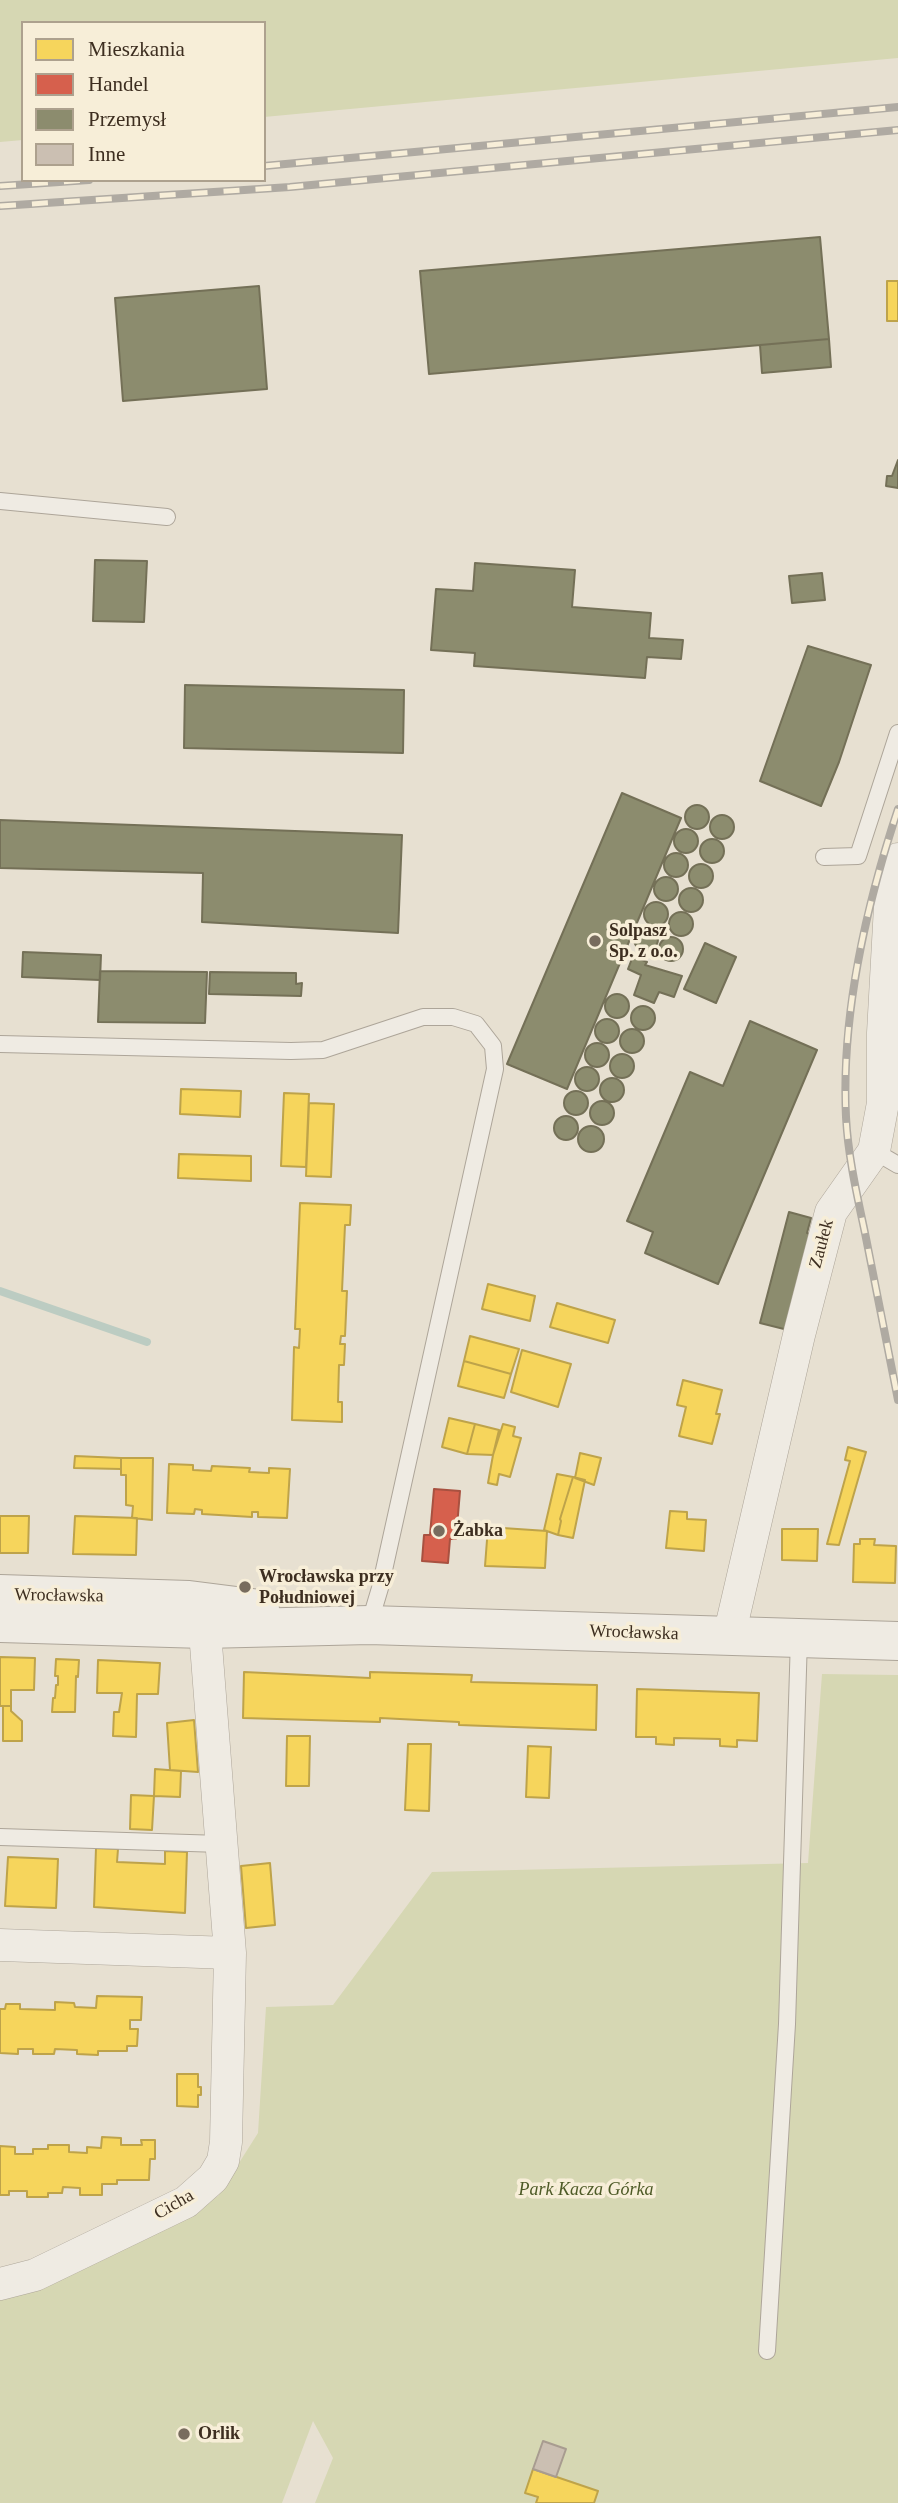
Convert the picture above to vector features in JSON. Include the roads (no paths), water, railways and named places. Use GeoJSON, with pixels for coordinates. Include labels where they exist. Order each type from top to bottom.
{"type":"FeatureCollection","features":[{"type":"Feature","properties":{"kind":"street","name":"Zaułek"},"geometry":{"type":"LineString","coordinates":[[729,1636],[799,1335],[831,1212],[886,1158],[883,1033],[891,888],[898,859]]}},
{"type":"Feature","properties":{"kind":"street","name":"Wrocławska"},"geometry":{"type":"LineString","coordinates":[[0,1594],[203,1615],[369,1625],[898,1641]]}},
{"type":"Feature","properties":{"kind":"street","name":"Wrocławska"},"geometry":{"type":"LineString","coordinates":[[0,1623],[203,1615]]}},
{"type":"Feature","properties":{"kind":"street","name":"Cicha"},"geometry":{"type":"LineString","coordinates":[[0,2284],[35,2275],[186,2202],[213,2178],[223,2161],[226,2142],[230,1953],[203,1615]]}},
{"type":"Feature","properties":{"kind":"street"},"geometry":{"type":"LineString","coordinates":[[0,1945],[230,1953]]}},
{"type":"Feature","properties":{"kind":"lane"},"geometry":{"type":"LineString","coordinates":[[0,501],[167,517]]}},
{"type":"Feature","properties":{"kind":"lane"},"geometry":{"type":"LineString","coordinates":[[824,857],[858,856],[898,733]]}},
{"type":"Feature","properties":{"kind":"lane"},"geometry":{"type":"LineString","coordinates":[[0,1044],[323,1050],[423,1017],[453,1017],[476,1024],[493,1046],[495,1069],[380,1588],[369,1625]]}},
{"type":"Feature","properties":{"kind":"lane"},"geometry":{"type":"LineString","coordinates":[[767,2351],[786,2037],[799,1638]]}},
{"type":"Feature","properties":{"kind":"lane"},"geometry":{"type":"LineString","coordinates":[[0,1837],[221,1844]]}},
{"type":"Feature","properties":{"kind":"waterway"},"geometry":{"type":"LineString","coordinates":[[0,1291],[147,1342]]}},
{"type":"Feature","properties":{"kind":"railway"},"geometry":{"type":"LineString","coordinates":[[266,166],[898,107]]}},
{"type":"Feature","properties":{"kind":"railway"},"geometry":{"type":"LineString","coordinates":[[0,206],[290,187],[898,130]]}},
{"type":"Feature","properties":{"kind":"railway"},"geometry":{"type":"LineString","coordinates":[[0,186],[59,182]]}},
{"type":"Feature","properties":{"kind":"railway"},"geometry":{"type":"LineString","coordinates":[[898,809],[886,846],[858,961],[845,1078],[851,1161],[898,1400]]}},
{"type":"Feature","properties":{"kind":"place","name":"Solpasz Sp. z o.o."},"geometry":{"type":"Point","coordinates":[595,941]}},
{"type":"Feature","properties":{"kind":"place","name":"Żabka"},"geometry":{"type":"Point","coordinates":[439,1531]}},
{"type":"Feature","properties":{"kind":"place","name":"Wrocławska przy Południowej"},"geometry":{"type":"Point","coordinates":[245,1587]}},
{"type":"Feature","properties":{"kind":"place","name":"Orlik"},"geometry":{"type":"Point","coordinates":[184,2434]}},
{"type":"Feature","properties":{"kind":"park label","name":"Park Kacza Górka"},"geometry":{"type":"Point","coordinates":[586,2190]}}]}
